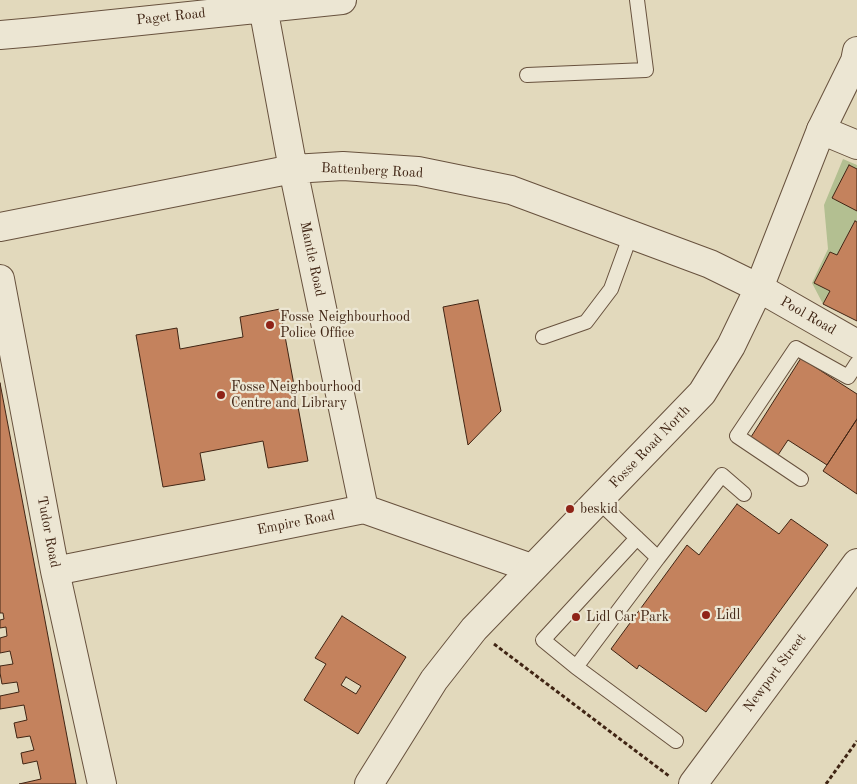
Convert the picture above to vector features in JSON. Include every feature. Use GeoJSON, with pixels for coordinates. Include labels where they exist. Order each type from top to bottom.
{"type":"FeatureCollection","features":[{"type":"Feature","properties":{"kind":"street","name":"Paget Road"},"geometry":{"type":"LineString","coordinates":[[0,34],[36,32],[342,0]]}},
{"type":"Feature","properties":{"kind":"street","name":"Mantle Road"},"geometry":{"type":"LineString","coordinates":[[262,7],[293,169],[364,509]]}},
{"type":"Feature","properties":{"kind":"street","name":"Fosse Road North"},"geometry":{"type":"LineString","coordinates":[[369,784],[434,680],[474,629],[702,393],[731,346],[759,288],[822,130],[856,58]]}},
{"type":"Feature","properties":{"kind":"street"},"geometry":{"type":"LineString","coordinates":[[822,130],[857,146]]}},
{"type":"Feature","properties":{"kind":"street","name":"Battenberg Road"},"geometry":{"type":"LineString","coordinates":[[0,227],[293,169],[343,166],[418,171],[512,190],[710,264],[759,288]]}},
{"type":"Feature","properties":{"kind":"street","name":"Tudor Road"},"geometry":{"type":"LineString","coordinates":[[0,279],[55,571],[102,784]]}},
{"type":"Feature","properties":{"kind":"street","name":"Pool Road"},"geometry":{"type":"LineString","coordinates":[[759,288],[857,344]]}},
{"type":"Feature","properties":{"kind":"street"},"geometry":{"type":"LineString","coordinates":[[364,509],[531,568]]}},
{"type":"Feature","properties":{"kind":"street","name":"Empire Road"},"geometry":{"type":"LineString","coordinates":[[55,571],[364,509]]}},
{"type":"Feature","properties":{"kind":"street","name":"Newport Street"},"geometry":{"type":"LineString","coordinates":[[683,781],[857,563]]}},
{"type":"Feature","properties":{"kind":"lane"},"geometry":{"type":"LineString","coordinates":[[527,75],[646,70],[638,0]]}},
{"type":"Feature","properties":{"kind":"lane"},"geometry":{"type":"LineString","coordinates":[[543,337],[586,322],[612,289],[631,234]]}},
{"type":"Feature","properties":{"kind":"lane"},"geometry":{"type":"LineString","coordinates":[[801,479],[737,436],[796,348],[848,377],[857,363]]}},
{"type":"Feature","properties":{"kind":"lane"},"geometry":{"type":"LineString","coordinates":[[576,667],[722,475],[744,494]]}},
{"type":"Feature","properties":{"kind":"lane"},"geometry":{"type":"LineString","coordinates":[[598,501],[658,558]]}},
{"type":"Feature","properties":{"kind":"lane"},"geometry":{"type":"LineString","coordinates":[[637,538],[542,640],[676,741]]}},
{"type":"Feature","properties":{"kind":"path"},"geometry":{"type":"LineString","coordinates":[[474,629],[683,781]]}},
{"type":"Feature","properties":{"kind":"path"},"geometry":{"type":"LineString","coordinates":[[826,784],[856,744]]}},
{"type":"Feature","properties":{"kind":"green space"},"geometry":{"type":"Polygon","coordinates":[[[843,159],[857,165],[857,222],[855,221],[837,255],[830,252],[814,282],[830,291],[823,304],[812,283],[828,249],[824,205],[843,159]]]}},
{"type":"Feature","properties":{"kind":"building"},"geometry":{"type":"Polygon","coordinates":[[[849,165],[857,169],[857,211],[832,198],[849,165]]]}},
{"type":"Feature","properties":{"kind":"building"},"geometry":{"type":"Polygon","coordinates":[[[855,221],[857,222],[857,321],[823,304],[830,291],[814,283],[830,252],[837,255],[855,221]]]}},
{"type":"Feature","properties":{"kind":"building"},"geometry":{"type":"Polygon","coordinates":[[[478,300],[501,411],[468,445],[443,307],[478,300]]]}},
{"type":"Feature","properties":{"kind":"building","name":"Fosse Neighbourhood Centre and Library"},"geometry":{"type":"Polygon","coordinates":[[[280,309],[308,461],[268,468],[263,441],[200,453],[205,480],[163,487],[136,335],[177,328],[180,349],[243,337],[240,317],[280,309]]]}},
{"type":"Feature","properties":{"kind":"building"},"geometry":{"type":"Polygon","coordinates":[[[801,358],[857,394],[857,419],[827,465],[788,440],[778,455],[751,437],[801,358]]]}},
{"type":"Feature","properties":{"kind":"building"},"geometry":{"type":"Polygon","coordinates":[[[0,383],[76,784],[19,784],[41,779],[37,761],[23,764],[21,753],[34,750],[30,736],[17,738],[14,723],[27,720],[24,705],[0,709],[0,696],[19,692],[17,682],[2,684],[0,673],[0,666],[13,664],[10,651],[0,653],[0,638],[7,636],[6,627],[0,628],[0,620],[4,619],[3,613],[0,613],[0,383]]]}},
{"type":"Feature","properties":{"kind":"building"},"geometry":{"type":"Polygon","coordinates":[[[857,419],[857,494],[823,471],[857,419]]]}},
{"type":"Feature","properties":{"kind":"building","name":"Lidl"},"geometry":{"type":"Polygon","coordinates":[[[737,504],[779,534],[791,519],[828,545],[706,712],[639,665],[637,669],[611,649],[687,545],[699,555],[737,504]]]}},
{"type":"Feature","properties":{"kind":"building"},"geometry":{"type":"Polygon","coordinates":[[[342,616],[406,657],[358,734],[304,700],[326,664],[315,658],[342,616]],[[346,677],[341,685],[356,694],[361,686],[346,677]]]}},
{"type":"Feature","properties":{"kind":"place","name":"Fosse Neighbourhood Police Office"},"geometry":{"type":"Point","coordinates":[270,325]}},
{"type":"Feature","properties":{"kind":"place","name":"Fosse Neighbourhood Centre and Library"},"geometry":{"type":"Point","coordinates":[221,395]}},
{"type":"Feature","properties":{"kind":"place","name":"beskid"},"geometry":{"type":"Point","coordinates":[570,509]}},
{"type":"Feature","properties":{"kind":"place","name":"Lidl"},"geometry":{"type":"Point","coordinates":[706,615]}},
{"type":"Feature","properties":{"kind":"place","name":"Lidl Car Park"},"geometry":{"type":"Point","coordinates":[576,617]}}]}
